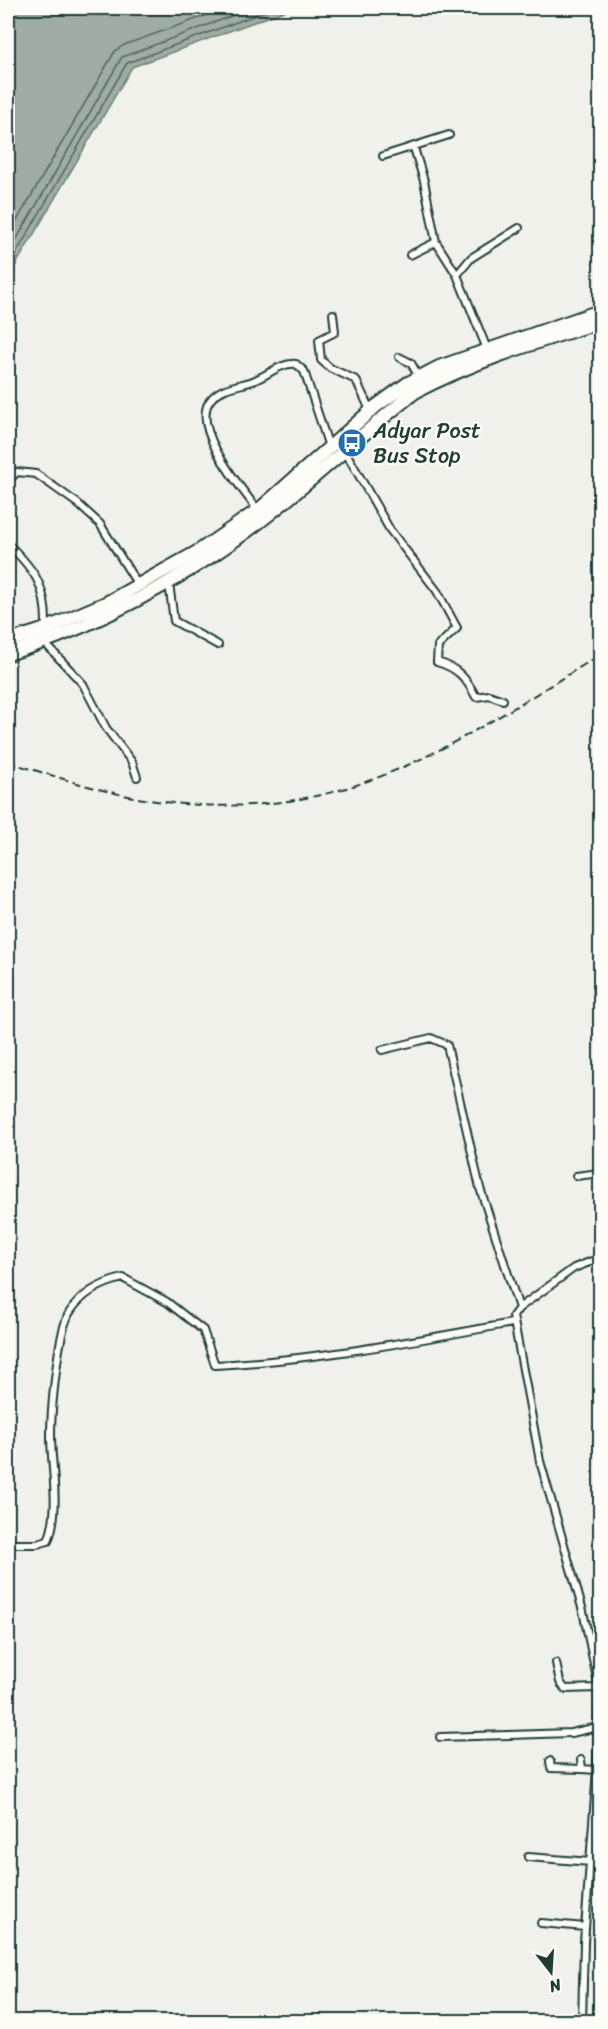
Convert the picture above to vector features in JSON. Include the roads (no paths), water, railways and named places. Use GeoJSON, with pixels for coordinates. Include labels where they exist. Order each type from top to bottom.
{"type":"FeatureCollection","features":[{"type":"Feature","properties":{"kind":"highway"},"geometry":{"type":"LineString","coordinates":[[8,654],[199,551],[258,510],[272,505],[330,447],[371,411],[419,377],[439,366],[600,310]]}},
{"type":"Feature","properties":{"kind":"highway"},"geometry":{"type":"LineString","coordinates":[[8,641],[44,634],[110,614],[213,555],[272,505],[345,450],[415,392],[441,378],[510,351],[600,322]]}},
{"type":"Feature","properties":{"kind":"street"},"geometry":{"type":"LineString","coordinates":[[383,156],[449,135]]}},
{"type":"Feature","properties":{"kind":"street"},"geometry":{"type":"LineString","coordinates":[[414,148],[424,181],[436,242],[457,275],[487,349]]}},
{"type":"Feature","properties":{"kind":"street"},"geometry":{"type":"LineString","coordinates":[[457,275],[471,258],[519,228]]}},
{"type":"Feature","properties":{"kind":"street"},"geometry":{"type":"LineString","coordinates":[[410,255],[436,242]]}},
{"type":"Feature","properties":{"kind":"street"},"geometry":{"type":"LineString","coordinates":[[333,314],[336,332],[319,340],[321,360],[330,368],[356,380],[371,411]]}},
{"type":"Feature","properties":{"kind":"street"},"geometry":{"type":"LineString","coordinates":[[399,357],[411,363],[419,377]]}},
{"type":"Feature","properties":{"kind":"street"},"geometry":{"type":"LineString","coordinates":[[258,510],[223,462],[205,422],[206,407],[212,397],[223,390],[268,376],[281,366],[296,364],[304,371],[330,447]]}},
{"type":"Feature","properties":{"kind":"street"},"geometry":{"type":"LineString","coordinates":[[345,450],[390,530],[436,591],[458,628],[438,646],[438,662],[453,667],[468,681],[476,697],[489,696],[503,700]]}},
{"type":"Feature","properties":{"kind":"street"},"geometry":{"type":"LineString","coordinates":[[8,481],[17,472],[36,474],[77,502],[100,524],[138,585]]}},
{"type":"Feature","properties":{"kind":"street"},"geometry":{"type":"LineString","coordinates":[[8,544],[45,592],[44,634],[83,684],[106,728],[132,762],[137,777]]}},
{"type":"Feature","properties":{"kind":"street"},"geometry":{"type":"LineString","coordinates":[[169,581],[174,621],[218,645]]}},
{"type":"Feature","properties":{"kind":"street"},"geometry":{"type":"LineString","coordinates":[[382,1050],[431,1038],[447,1045],[480,1188],[519,1308]]}},
{"type":"Feature","properties":{"kind":"street"},"geometry":{"type":"LineString","coordinates":[[576,1176],[600,1173]]}},
{"type":"Feature","properties":{"kind":"street"},"geometry":{"type":"LineString","coordinates":[[582,2022],[585,1927],[597,1770],[598,1688],[583,1611],[540,1461],[512,1323],[513,1316],[519,1308],[574,1268],[600,1258]]}},
{"type":"Feature","properties":{"kind":"street"},"geometry":{"type":"LineString","coordinates":[[8,1544],[36,1544],[48,1541],[52,1532],[54,1487],[51,1433],[60,1343],[69,1312],[101,1283],[123,1278],[167,1302],[203,1330],[215,1365],[259,1363],[387,1346],[512,1323]]}},
{"type":"Feature","properties":{"kind":"street"},"geometry":{"type":"LineString","coordinates":[[591,1648],[600,1646]]}},
{"type":"Feature","properties":{"kind":"street"},"geometry":{"type":"LineString","coordinates":[[556,1663],[560,1682],[565,1689],[598,1688]]}},
{"type":"Feature","properties":{"kind":"street"},"geometry":{"type":"LineString","coordinates":[[440,1737],[571,1733],[598,1727]]}},
{"type":"Feature","properties":{"kind":"street"},"geometry":{"type":"LineString","coordinates":[[581,1760],[582,1769]]}},
{"type":"Feature","properties":{"kind":"street"},"geometry":{"type":"LineString","coordinates":[[550,1761],[551,1768],[597,1770]]}},
{"type":"Feature","properties":{"kind":"street"},"geometry":{"type":"LineString","coordinates":[[528,1857],[591,1862]]}},
{"type":"Feature","properties":{"kind":"street"},"geometry":{"type":"LineString","coordinates":[[541,1923],[585,1927]]}},
{"type":"Feature","properties":{"kind":"water"},"geometry":{"type":"Polygon","coordinates":[[[8,8],[292,8],[132,67],[8,278],[8,8]]]}},
{"type":"Feature","properties":{"kind":"railway"},"geometry":{"type":"LineString","coordinates":[[8,762],[105,791],[165,802],[230,806],[290,801],[344,789],[396,770],[496,719],[600,655]]}},
{"type":"Feature","properties":{"kind":"place","name":"Adyar Post Bus Stop"},"geometry":{"type":"Point","coordinates":[352,443]}}]}
